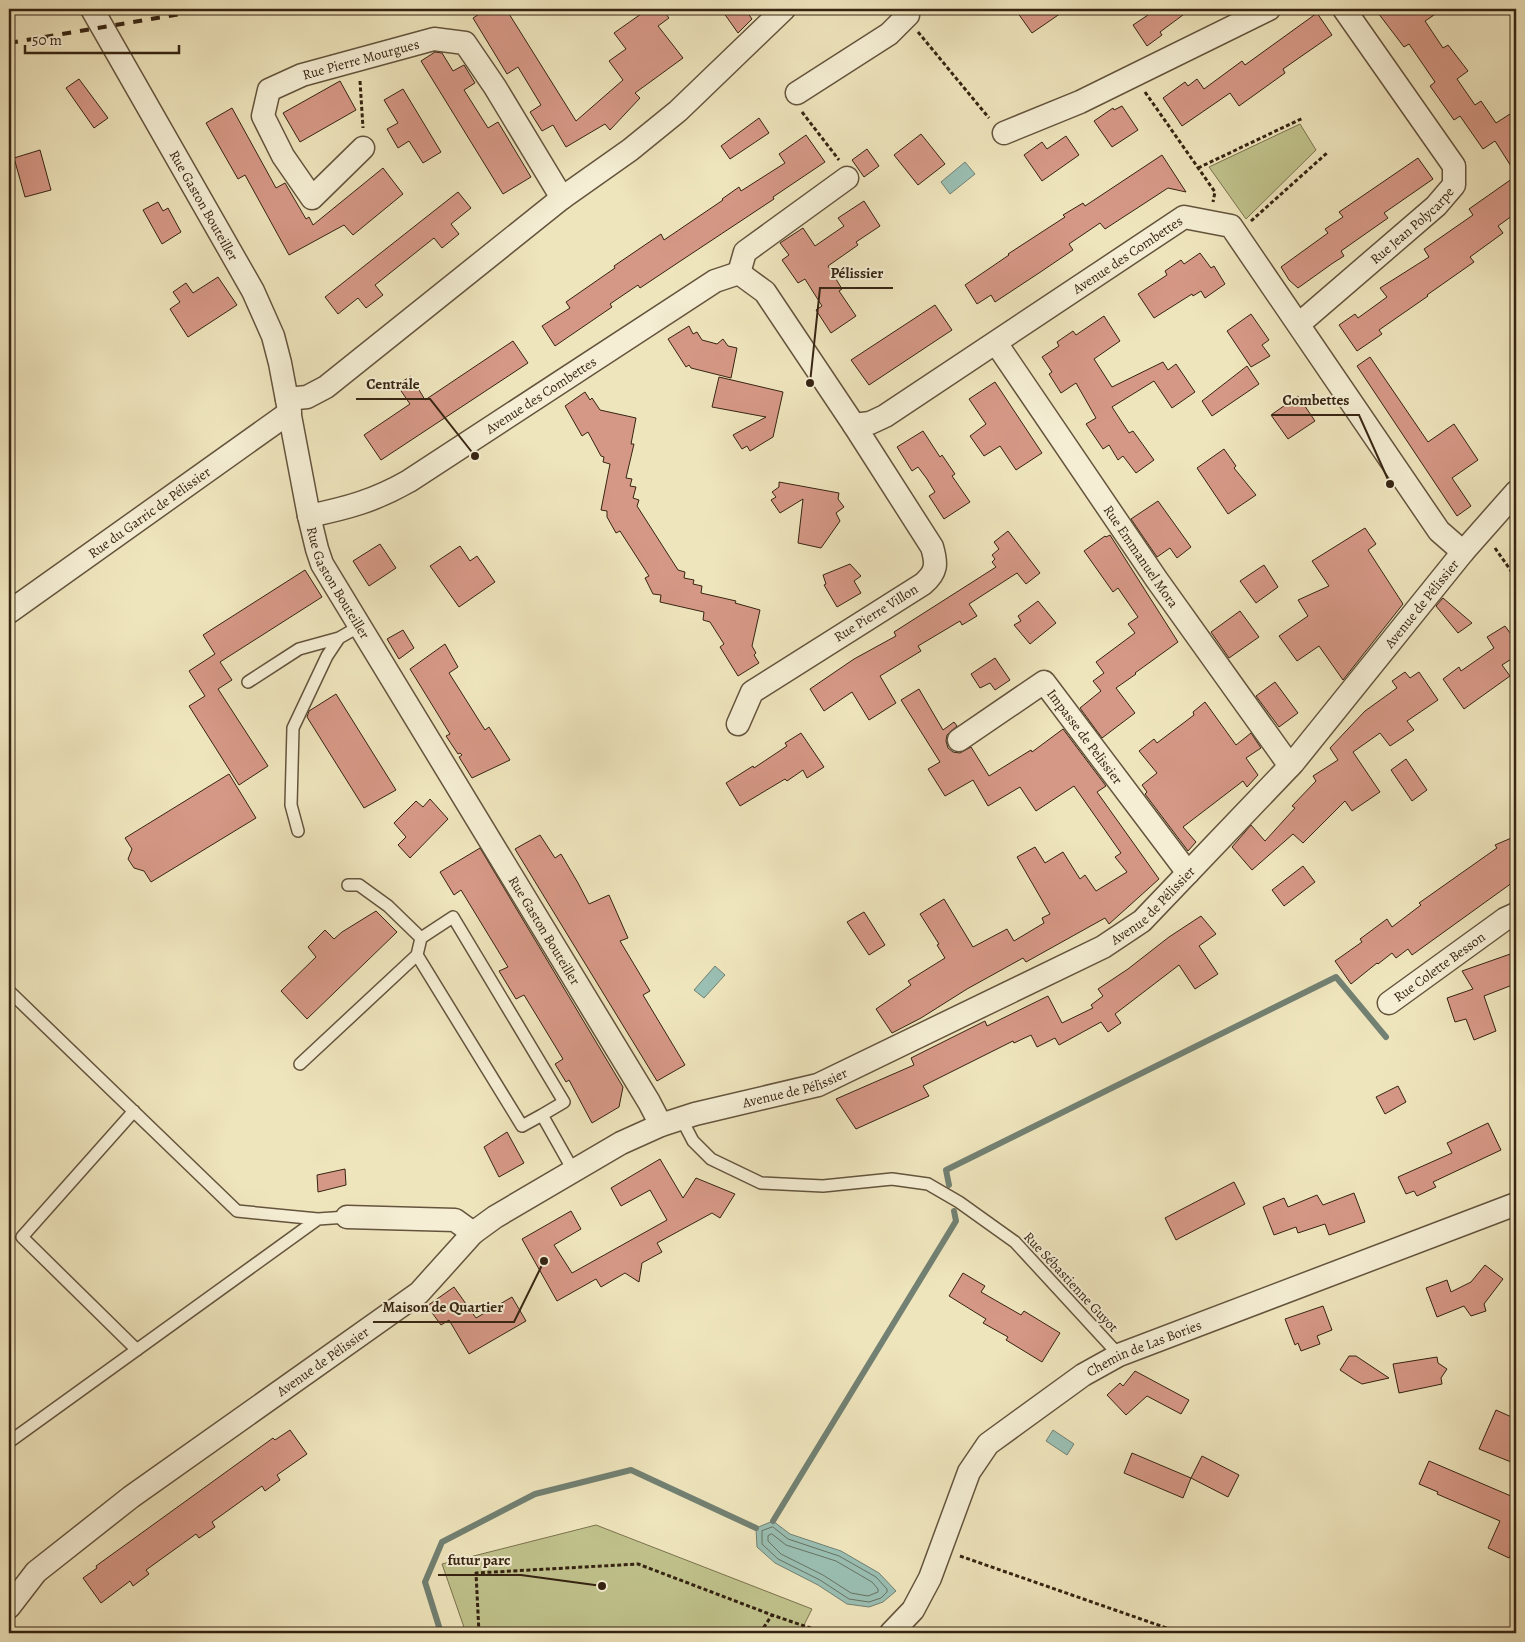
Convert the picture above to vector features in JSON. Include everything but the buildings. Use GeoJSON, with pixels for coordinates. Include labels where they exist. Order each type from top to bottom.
{"type":"FeatureCollection","features":[{"type":"Feature","properties":{"kind":"street","name":"Rue Gaston Bouteiller"},"geometry":{"type":"LineString","coordinates":[[92,9],[253,291],[272,336],[288,405],[309,516],[322,564],[649,1102],[671,1122]]}},
{"type":"Feature","properties":{"kind":"street"},"geometry":{"type":"LineString","coordinates":[[288,405],[326,387],[562,198],[630,150],[678,111],[784,9]]}},
{"type":"Feature","properties":{"kind":"street"},"geometry":{"type":"LineString","coordinates":[[1004,133],[1080,102],[1269,9]]}},
{"type":"Feature","properties":{"kind":"street","name":"Rue Jean Polycarpe"},"geometry":{"type":"LineString","coordinates":[[1299,324],[1436,206],[1454,185],[1454,166],[1344,9]]}},
{"type":"Feature","properties":{"kind":"street"},"geometry":{"type":"LineString","coordinates":[[797,94],[889,34],[909,17]]}},
{"type":"Feature","properties":{"kind":"street","name":"Rue Pierre Mourgues"},"geometry":{"type":"LineString","coordinates":[[363,148],[312,198],[283,156],[263,116],[269,90],[302,75],[434,39],[465,43],[495,87],[562,198]]}},
{"type":"Feature","properties":{"kind":"street"},"geometry":{"type":"LineString","coordinates":[[847,178],[745,252],[739,273],[764,292],[854,425]]}},
{"type":"Feature","properties":{"kind":"street","name":"Avenue des Combettes"},"geometry":{"type":"LineString","coordinates":[[854,425],[870,423],[885,416],[1184,217],[1231,226],[1439,531],[1463,552]]}},
{"type":"Feature","properties":{"kind":"street","name":"Avenue des Combettes"},"geometry":{"type":"LineString","coordinates":[[309,516],[356,505],[395,489],[715,281],[739,273]]}},
{"type":"Feature","properties":{"kind":"street","name":"Rue Emmanuel Mora"},"geometry":{"type":"LineString","coordinates":[[996,343],[1157,580],[1290,766]]}},
{"type":"Feature","properties":{"kind":"street","name":"Rue du Garric de Pélissier"},"geometry":{"type":"LineString","coordinates":[[9,612],[288,405]]}},
{"type":"Feature","properties":{"kind":"street","name":"Rue Pierre Villon"},"geometry":{"type":"LineString","coordinates":[[738,724],[752,692],[923,584],[932,576],[935,559],[932,547],[854,425]]}},
{"type":"Feature","properties":{"kind":"street","name":"Avenue de Pélissier"},"geometry":{"type":"LineString","coordinates":[[9,1607],[36,1572],[131,1497],[419,1293],[473,1233],[495,1217],[621,1143],[671,1122],[818,1085],[1103,947],[1142,922],[1290,766],[1463,552],[1516,492]]}},
{"type":"Feature","properties":{"kind":"street","name":"Impasse de Pelissier"},"geometry":{"type":"LineString","coordinates":[[959,740],[1044,682],[1188,873]]}},
{"type":"Feature","properties":{"kind":"street","name":"Rue Colette Besson"},"geometry":{"type":"LineString","coordinates":[[1389,1003],[1505,919],[1516,914]]}},
{"type":"Feature","properties":{"kind":"street","name":"Chemin de Las Bories"},"geometry":{"type":"LineString","coordinates":[[891,1633],[913,1610],[930,1578],[969,1472],[988,1444],[1083,1375],[1119,1355],[1516,1204]]}},
{"type":"Feature","properties":{"kind":"street"},"geometry":{"type":"LineString","coordinates":[[347,1218],[455,1220],[473,1233]]}},
{"type":"Feature","properties":{"kind":"lane"},"geometry":{"type":"LineString","coordinates":[[248,682],[299,649],[339,638],[360,626]]}},
{"type":"Feature","properties":{"kind":"lane"},"geometry":{"type":"LineString","coordinates":[[298,831],[291,805],[293,728],[318,673],[339,638]]}},
{"type":"Feature","properties":{"kind":"lane"},"geometry":{"type":"LineString","coordinates":[[348,885],[359,885],[388,906],[421,938]]}},
{"type":"Feature","properties":{"kind":"lane"},"geometry":{"type":"LineString","coordinates":[[300,1064],[417,955],[421,938],[453,917],[564,1102],[522,1126],[417,955]]}},
{"type":"Feature","properties":{"kind":"lane"},"geometry":{"type":"LineString","coordinates":[[9,990],[237,1210],[318,1220],[347,1218]]}},
{"type":"Feature","properties":{"kind":"lane"},"geometry":{"type":"LineString","coordinates":[[134,1111],[22,1237],[137,1350]]}},
{"type":"Feature","properties":{"kind":"lane"},"geometry":{"type":"LineString","coordinates":[[542,1115],[573,1170]]}},
{"type":"Feature","properties":{"kind":"lane","name":"Rue Sébastienne Guyot"},"geometry":{"type":"LineString","coordinates":[[671,1122],[711,1159],[761,1183],[823,1186],[892,1179],[928,1184],[959,1202],[1015,1242],[1119,1355]]}},
{"type":"Feature","properties":{"kind":"lane"},"geometry":{"type":"LineString","coordinates":[[9,1442],[318,1220]]}},
{"type":"Feature","properties":{"kind":"path"},"geometry":{"type":"LineString","coordinates":[[909,17],[984,112],[1004,133]]}},
{"type":"Feature","properties":{"kind":"path"},"geometry":{"type":"LineString","coordinates":[[359,59],[363,148]]}},
{"type":"Feature","properties":{"kind":"path"},"geometry":{"type":"LineString","coordinates":[[1134,76],[1215,192],[1210,222]]}},
{"type":"Feature","properties":{"kind":"path"},"geometry":{"type":"LineString","coordinates":[[797,94],[795,103],[846,170],[847,178]]}},
{"type":"Feature","properties":{"kind":"path"},"geometry":{"type":"LineString","coordinates":[[1198,168],[1303,118]]}},
{"type":"Feature","properties":{"kind":"path"},"geometry":{"type":"LineString","coordinates":[[1237,234],[1327,153]]}},
{"type":"Feature","properties":{"kind":"path"},"geometry":{"type":"LineString","coordinates":[[1481,532],[1516,578]]}},
{"type":"Feature","properties":{"kind":"path"},"geometry":{"type":"LineString","coordinates":[[941,1549],[1181,1633]]}},
{"type":"Feature","properties":{"kind":"path"},"geometry":{"type":"LineString","coordinates":[[479,1633],[476,1573],[638,1564],[825,1633]]}},
{"type":"Feature","properties":{"kind":"path"},"geometry":{"type":"LineString","coordinates":[[760,1633],[772,1615]]}},
{"type":"Feature","properties":{"kind":"green space"},"geometry":{"type":"Polygon","coordinates":[[[1300,124],[1316,150],[1246,219],[1209,167],[1300,124]]]}},
{"type":"Feature","properties":{"kind":"green space"},"geometry":{"type":"Polygon","coordinates":[[[596,1525],[812,1609],[800,1633],[466,1633],[442,1564],[596,1525]]]}},
{"type":"Feature","properties":{"kind":"water"},"geometry":{"type":"Polygon","coordinates":[[[965,162],[975,174],[950,194],[941,182],[965,162]]]}},
{"type":"Feature","properties":{"kind":"water"},"geometry":{"type":"Polygon","coordinates":[[[715,966],[725,975],[704,998],[694,990],[715,966]]]}},
{"type":"Feature","properties":{"kind":"water"},"geometry":{"type":"Polygon","coordinates":[[[1053,1430],[1074,1444],[1067,1455],[1046,1441],[1053,1430]]]}},
{"type":"Feature","properties":{"kind":"water"},"geometry":{"type":"Polygon","coordinates":[[[773,1521],[790,1534],[841,1551],[879,1573],[896,1591],[883,1602],[869,1607],[847,1604],[818,1585],[775,1563],[757,1547],[756,1528],[773,1521]]]}},
{"type":"Feature","properties":{"kind":"waterway"},"geometry":{"type":"LineString","coordinates":[[949,1185],[946,1170],[1336,977],[1386,1037]]}},
{"type":"Feature","properties":{"kind":"waterway"},"geometry":{"type":"LineString","coordinates":[[773,1521],[956,1221],[954,1211]]}},
{"type":"Feature","properties":{"kind":"waterway"},"geometry":{"type":"LineString","coordinates":[[441,1633],[425,1582],[442,1542],[535,1494],[631,1470],[756,1528]]}},
{"type":"Feature","properties":{"kind":"railway"},"geometry":{"type":"LineString","coordinates":[[9,43],[210,9]]}},
{"type":"Feature","properties":{"kind":"place","name":"Pélissier"},"geometry":{"type":"Point","coordinates":[810,383]}},
{"type":"Feature","properties":{"kind":"place","name":"Centrale"},"geometry":{"type":"Point","coordinates":[475,456]}},
{"type":"Feature","properties":{"kind":"place","name":"Combettes"},"geometry":{"type":"Point","coordinates":[1390,484]}},
{"type":"Feature","properties":{"kind":"place","name":"Maison de Quartier"},"geometry":{"type":"Point","coordinates":[544,1261]}},
{"type":"Feature","properties":{"kind":"place","name":"futur parc"},"geometry":{"type":"Point","coordinates":[602,1586]}}]}
